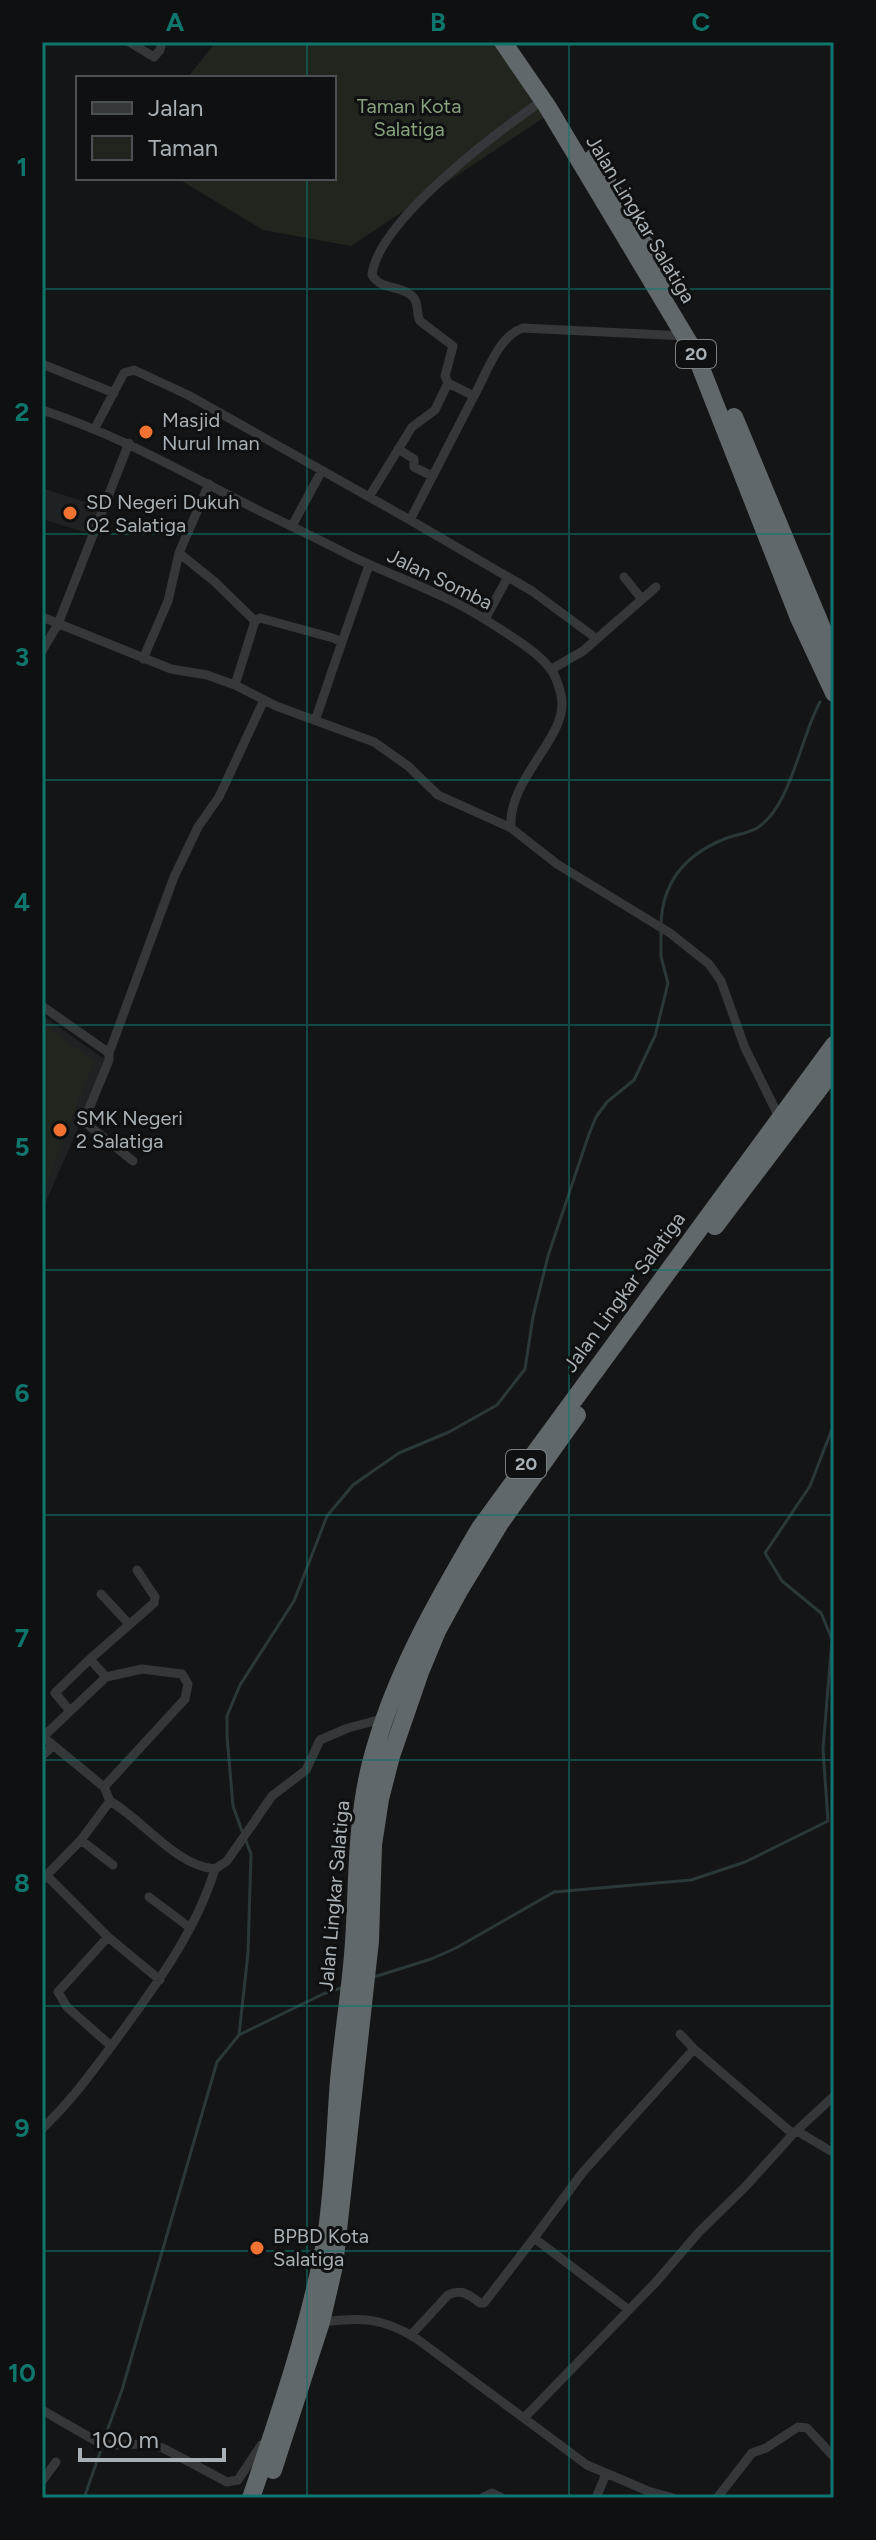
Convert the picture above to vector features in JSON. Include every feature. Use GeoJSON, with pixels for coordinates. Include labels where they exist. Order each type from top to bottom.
{"type":"FeatureCollection","features":[{"type":"Feature","properties":{"kind":"highway","name":"Jalan Lingkar Salatiga"},"geometry":{"type":"LineString","coordinates":[[503,42],[629,215],[702,342],[834,657]]}},
{"type":"Feature","properties":{"kind":"highway","name":"Jalan Lingkar Salatiga"},"geometry":{"type":"LineString","coordinates":[[517,42],[541,92],[685,336],[709,385],[799,618],[834,693]]}},
{"type":"Feature","properties":{"kind":"highway","name":"Jalan Lingkar Salatiga"},"geometry":{"type":"LineString","coordinates":[[783,1123],[834,1045]]}},
{"type":"Feature","properties":{"kind":"highway","name":"Jalan Lingkar Salatiga"},"geometry":{"type":"LineString","coordinates":[[264,2498],[301,2359],[326,2235],[362,1942],[356,1854],[361,1807],[438,1597],[480,1528],[783,1123],[834,1069]]}},
{"type":"Feature","properties":{"kind":"highway","name":"Jalan Lingkar Salatiga"},"geometry":{"type":"LineString","coordinates":[[301,2359],[321,2322],[339,2238],[353,2013]]}},
{"type":"Feature","properties":{"kind":"highway","name":"Jalan Lingkar Salatiga"},"geometry":{"type":"LineString","coordinates":[[251,2498],[285,2415]]}},
{"type":"Feature","properties":{"kind":"street"},"geometry":{"type":"LineString","coordinates":[[129,42],[154,57],[162,42]]}},
{"type":"Feature","properties":{"kind":"street"},"geometry":{"type":"LineString","coordinates":[[474,396],[448,383],[445,376],[452,343],[420,321],[416,302],[407,293],[377,282],[372,275],[373,267],[384,244],[431,191],[474,149],[541,92]]}},
{"type":"Feature","properties":{"kind":"street"},"geometry":{"type":"LineString","coordinates":[[410,520],[474,396],[510,335],[523,328],[685,336]]}},
{"type":"Feature","properties":{"kind":"street"},"geometry":{"type":"LineString","coordinates":[[42,364],[114,393]]}},
{"type":"Feature","properties":{"kind":"street"},"geometry":{"type":"LineString","coordinates":[[95,428],[124,373],[134,370],[188,395],[410,520],[508,577],[597,639]]}},
{"type":"Feature","properties":{"kind":"street"},"geometry":{"type":"LineString","coordinates":[[369,497],[416,421],[435,410],[448,383]]}},
{"type":"Feature","properties":{"kind":"street","name":"Jalan Somba"},"geometry":{"type":"LineString","coordinates":[[42,410],[129,443],[369,565],[485,619],[552,669]]}},
{"type":"Feature","properties":{"kind":"street"},"geometry":{"type":"LineString","coordinates":[[42,651],[58,624],[129,443]]}},
{"type":"Feature","properties":{"kind":"street"},"geometry":{"type":"LineString","coordinates":[[398,449],[414,459],[414,467],[432,476]]}},
{"type":"Feature","properties":{"kind":"street"},"geometry":{"type":"LineString","coordinates":[[292,526],[321,472]]}},
{"type":"Feature","properties":{"kind":"street"},"geometry":{"type":"LineString","coordinates":[[143,659],[168,601],[179,553],[209,484]]}},
{"type":"Feature","properties":{"kind":"street"},"geometry":{"type":"LineString","coordinates":[[179,553],[255,621]]}},
{"type":"Feature","properties":{"kind":"street"},"geometry":{"type":"LineString","coordinates":[[316,718],[369,565]]}},
{"type":"Feature","properties":{"kind":"street"},"geometry":{"type":"LineString","coordinates":[[485,619],[508,577]]}},
{"type":"Feature","properties":{"kind":"street"},"geometry":{"type":"LineString","coordinates":[[624,577],[641,598]]}},
{"type":"Feature","properties":{"kind":"street"},"geometry":{"type":"LineString","coordinates":[[511,828],[511,808],[516,795],[525,775],[553,733],[562,709],[552,669],[583,651],[656,587]]}},
{"type":"Feature","properties":{"kind":"street"},"geometry":{"type":"LineString","coordinates":[[42,617],[171,669],[207,675],[235,685],[264,700],[374,742],[408,766],[438,795],[511,828],[557,864],[670,933],[709,964],[721,981],[745,1048],[783,1123]]}},
{"type":"Feature","properties":{"kind":"street"},"geometry":{"type":"LineString","coordinates":[[255,621],[267,618],[342,642]]}},
{"type":"Feature","properties":{"kind":"street"},"geometry":{"type":"LineString","coordinates":[[235,685],[255,621]]}},
{"type":"Feature","properties":{"kind":"street"},"geometry":{"type":"LineString","coordinates":[[133,1161],[88,1125],[86,1116],[174,877],[198,827],[219,797],[264,700]]}},
{"type":"Feature","properties":{"kind":"street"},"geometry":{"type":"LineString","coordinates":[[42,1006],[109,1053]]}},
{"type":"Feature","properties":{"kind":"street"},"geometry":{"type":"LineString","coordinates":[[70,1711],[55,1693],[155,1600],[137,1570]]}},
{"type":"Feature","properties":{"kind":"street"},"geometry":{"type":"LineString","coordinates":[[101,1594],[129,1624]]}},
{"type":"Feature","properties":{"kind":"street"},"geometry":{"type":"LineString","coordinates":[[90,1659],[106,1677]]}},
{"type":"Feature","properties":{"kind":"street"},"geometry":{"type":"LineString","coordinates":[[104,1787],[179,1707],[188,1691],[182,1674],[150,1669],[120,1672],[106,1677],[42,1737],[104,1787],[110,1801],[191,1864],[215,1869]]}},
{"type":"Feature","properties":{"kind":"street"},"geometry":{"type":"LineString","coordinates":[[42,2129],[91,2077],[160,1980],[205,1899],[215,1869],[227,1861],[272,1796],[306,1770],[320,1740],[348,1728],[393,1720]]}},
{"type":"Feature","properties":{"kind":"street"},"geometry":{"type":"LineString","coordinates":[[42,1756],[53,1746]]}},
{"type":"Feature","properties":{"kind":"street"},"geometry":{"type":"LineString","coordinates":[[110,1801],[81,1840],[45,1878],[160,1980]]}},
{"type":"Feature","properties":{"kind":"street"},"geometry":{"type":"LineString","coordinates":[[81,1840],[113,1865]]}},
{"type":"Feature","properties":{"kind":"street"},"geometry":{"type":"LineString","coordinates":[[149,1897],[189,1927]]}},
{"type":"Feature","properties":{"kind":"street"},"geometry":{"type":"LineString","coordinates":[[108,1937],[58,1992],[67,2007],[111,2046]]}},
{"type":"Feature","properties":{"kind":"street"},"geometry":{"type":"LineString","coordinates":[[680,2034],[795,2132],[834,2153]]}},
{"type":"Feature","properties":{"kind":"street"},"geometry":{"type":"LineString","coordinates":[[411,2335],[448,2295],[456,2291],[467,2293],[484,2303],[583,2172],[694,2049]]}},
{"type":"Feature","properties":{"kind":"street"},"geometry":{"type":"LineString","coordinates":[[524,2418],[795,2132],[834,2096]]}},
{"type":"Feature","properties":{"kind":"street"},"geometry":{"type":"LineString","coordinates":[[534,2238],[629,2310]]}},
{"type":"Feature","properties":{"kind":"street"},"geometry":{"type":"LineString","coordinates":[[321,2322],[378,2320],[395,2325],[524,2418],[568,2454],[606,2474],[673,2498]]}},
{"type":"Feature","properties":{"kind":"street"},"geometry":{"type":"LineString","coordinates":[[42,2410],[96,2441],[111,2445],[147,2444],[163,2448],[227,2482],[238,2480],[285,2415]]}},
{"type":"Feature","properties":{"kind":"street"},"geometry":{"type":"LineString","coordinates":[[717,2498],[752,2453],[766,2448],[798,2427],[807,2428],[834,2457]]}},
{"type":"Feature","properties":{"kind":"street"},"geometry":{"type":"LineString","coordinates":[[42,2481],[56,2462]]}},
{"type":"Feature","properties":{"kind":"street"},"geometry":{"type":"LineString","coordinates":[[596,2498],[606,2474]]}},
{"type":"Feature","properties":{"kind":"street"},"geometry":{"type":"LineString","coordinates":[[482,2498],[492,2493],[502,2498]]}},
{"type":"Feature","properties":{"kind":"shaded area","name":"SD Negeri Dukuh 02 Salatiga"},"geometry":{"type":"Polygon","coordinates":[[[42,488],[101,507],[90,534],[42,519],[42,488]]]}},
{"type":"Feature","properties":{"kind":"shaded area","name":"SMK Negeri 2 Salatiga"},"geometry":{"type":"Polygon","coordinates":[[[42,1015],[107,1061],[42,1211],[42,1015]]]}},
{"type":"Feature","properties":{"kind":"green space","name":"Taman Kota Salatiga"},"geometry":{"type":"Polygon","coordinates":[[[216,42],[494,42],[545,117],[351,246],[263,230],[180,180],[336,180],[336,76],[189,76],[216,42]]]}},
{"type":"Feature","properties":{"kind":"green space","name":"SMK Negeri 2 Salatiga"},"geometry":{"type":"Polygon","coordinates":[[[42,1024],[94,1061],[43,1193],[42,1193],[42,1024]]]}},
{"type":"Feature","properties":{"kind":"waterway"},"geometry":{"type":"LineString","coordinates":[[661,925],[662,910],[671,884],[686,863],[709,847],[726,838],[749,832],[769,818],[787,788],[820,702]]}},
{"type":"Feature","properties":{"kind":"waterway"},"geometry":{"type":"LineString","coordinates":[[243,1834],[233,1806],[227,1736],[227,1716],[240,1685],[294,1601],[327,1516],[353,1485],[399,1453],[449,1432],[497,1405],[525,1369],[533,1317],[548,1256],[589,1134],[607,1102],[634,1080],[655,1036],[668,983],[661,957],[661,932]]}},
{"type":"Feature","properties":{"kind":"waterway"},"geometry":{"type":"LineString","coordinates":[[374,1977],[456,1948],[554,1892],[691,1880],[745,1862],[828,1821],[823,1749],[832,1639],[821,1613],[782,1581],[765,1553],[810,1486],[834,1424]]}},
{"type":"Feature","properties":{"kind":"waterway"},"geometry":{"type":"LineString","coordinates":[[239,2035],[248,1953],[251,1854],[246,1841]]}},
{"type":"Feature","properties":{"kind":"waterway"},"geometry":{"type":"LineString","coordinates":[[104,2439],[122,2390],[217,2062],[239,2035],[344,1987]]}},
{"type":"Feature","properties":{"kind":"waterway"},"geometry":{"type":"LineString","coordinates":[[84,2498],[102,2447]]}},
{"type":"Feature","properties":{"kind":"place","name":"Masjid Nurul Iman"},"geometry":{"type":"Point","coordinates":[146,432]}},
{"type":"Feature","properties":{"kind":"place","name":"SD Negeri Dukuh 02 Salatiga"},"geometry":{"type":"Point","coordinates":[70,513]}},
{"type":"Feature","properties":{"kind":"place","name":"SMK Negeri 2 Salatiga"},"geometry":{"type":"Point","coordinates":[60,1130]}},
{"type":"Feature","properties":{"kind":"place","name":"BPBD Kota Salatiga"},"geometry":{"type":"Point","coordinates":[257,2248]}}]}
